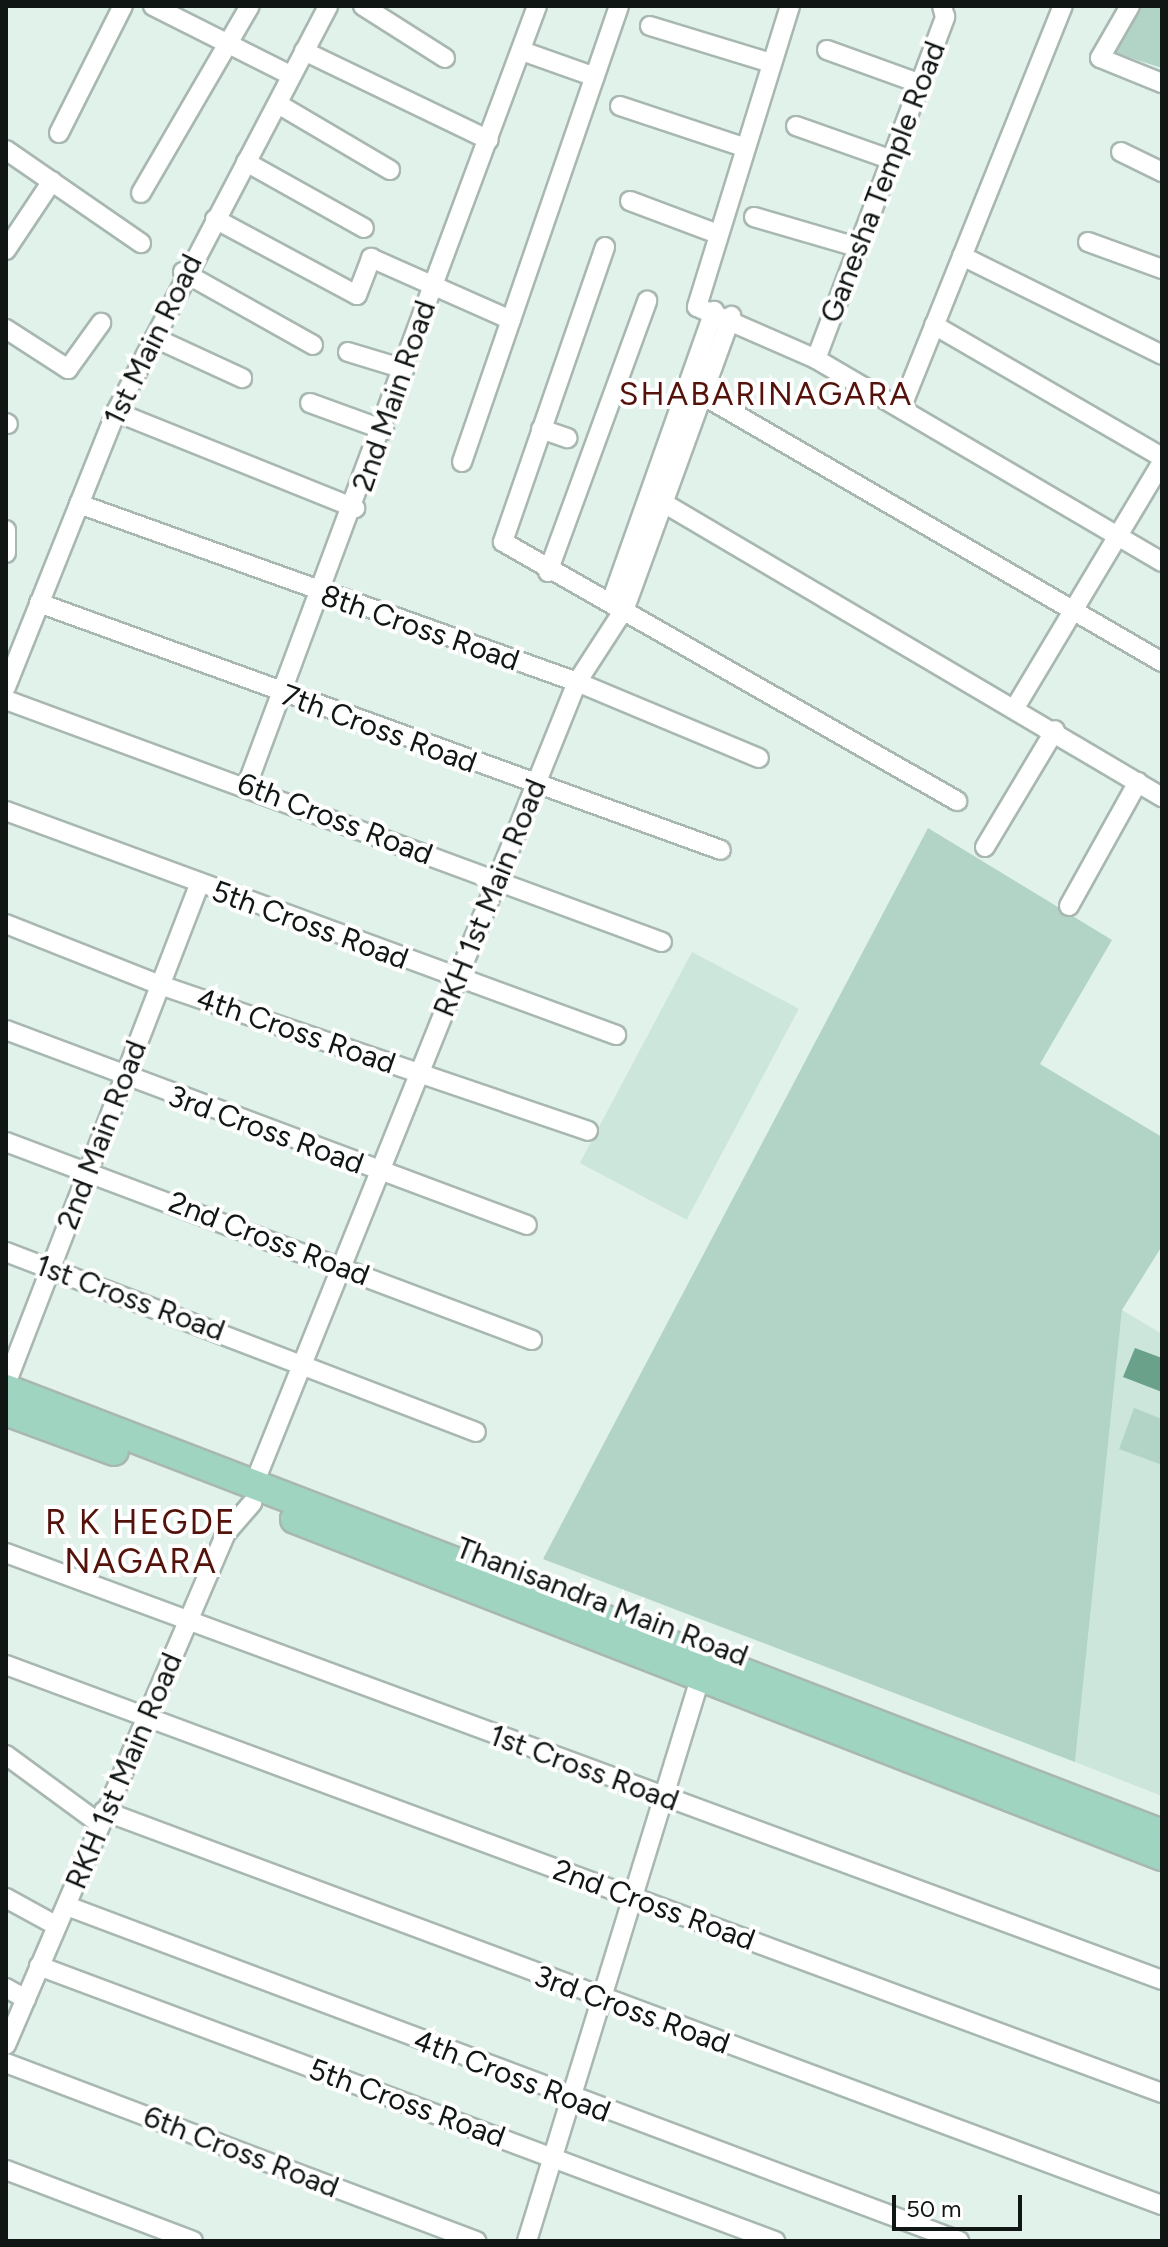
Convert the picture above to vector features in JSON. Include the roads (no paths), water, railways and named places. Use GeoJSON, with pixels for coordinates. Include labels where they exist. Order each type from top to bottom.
{"type":"FeatureCollection","features":[{"type":"Feature","properties":{"kind":"main road","name":"Thanisandra Main Road"},"geometry":{"type":"LineString","coordinates":[[6,1387],[255,1494],[1034,1796]]}},
{"type":"Feature","properties":{"kind":"main road","name":"Thanisandra Main Road"},"geometry":{"type":"LineString","coordinates":[[6,1411],[255,1494]]}},
{"type":"Feature","properties":{"kind":"main road","name":"Thanisandra Main Road"},"geometry":{"type":"LineString","coordinates":[[1034,1796],[1056,1778],[1162,1817]]}},
{"type":"Feature","properties":{"kind":"main road","name":"Thanisandra Main Road"},"geometry":{"type":"LineString","coordinates":[[1034,1796],[1036,1826],[1162,1872]]}},
{"type":"Feature","properties":{"kind":"main road"},"geometry":{"type":"LineString","coordinates":[[1034,1796],[1162,1834]]}},
{"type":"Feature","properties":{"kind":"main road"},"geometry":{"type":"LineString","coordinates":[[1034,1796],[1162,1856]]}},
{"type":"Feature","properties":{"kind":"street"},"geometry":{"type":"LineString","coordinates":[[59,133],[123,6]]}},
{"type":"Feature","properties":{"kind":"street"},"geometry":{"type":"LineString","coordinates":[[141,193],[250,6]]}},
{"type":"Feature","properties":{"kind":"street","name":"1st Main Road"},"geometry":{"type":"LineString","coordinates":[[6,687],[116,412],[155,338],[183,272],[278,104],[290,75],[328,6]]}},
{"type":"Feature","properties":{"kind":"street"},"geometry":{"type":"LineString","coordinates":[[363,6],[445,58]]}},
{"type":"Feature","properties":{"kind":"street","name":"2nd Main Road"},"geometry":{"type":"LineString","coordinates":[[247,785],[280,693],[355,508],[537,6]]}},
{"type":"Feature","properties":{"kind":"street"},"geometry":{"type":"LineString","coordinates":[[462,462],[619,6]]}},
{"type":"Feature","properties":{"kind":"street"},"geometry":{"type":"LineString","coordinates":[[790,6],[694,303],[722,313],[816,359],[902,406],[1162,562]]}},
{"type":"Feature","properties":{"kind":"street","name":"Ganesha Temple Road"},"geometry":{"type":"LineString","coordinates":[[816,359],[945,17],[942,6]]}},
{"type":"Feature","properties":{"kind":"street"},"geometry":{"type":"LineString","coordinates":[[902,406],[1063,6]]}},
{"type":"Feature","properties":{"kind":"street"},"geometry":{"type":"LineString","coordinates":[[1130,6],[1100,58],[1162,83]]}},
{"type":"Feature","properties":{"kind":"street"},"geometry":{"type":"LineString","coordinates":[[162,8],[226,46],[290,75]]}},
{"type":"Feature","properties":{"kind":"street"},"geometry":{"type":"LineString","coordinates":[[650,26],[771,63]]}},
{"type":"Feature","properties":{"kind":"street"},"geometry":{"type":"LineString","coordinates":[[827,50],[921,84]]}},
{"type":"Feature","properties":{"kind":"street"},"geometry":{"type":"LineString","coordinates":[[304,51],[489,140]]}},
{"type":"Feature","properties":{"kind":"street"},"geometry":{"type":"LineString","coordinates":[[522,51],[595,77]]}},
{"type":"Feature","properties":{"kind":"street"},"geometry":{"type":"LineString","coordinates":[[278,104],[390,170]]}},
{"type":"Feature","properties":{"kind":"street"},"geometry":{"type":"LineString","coordinates":[[620,106],[743,147]]}},
{"type":"Feature","properties":{"kind":"street"},"geometry":{"type":"LineString","coordinates":[[796,126],[892,160]]}},
{"type":"Feature","properties":{"kind":"street"},"geometry":{"type":"LineString","coordinates":[[6,150],[141,243]]}},
{"type":"Feature","properties":{"kind":"street"},"geometry":{"type":"LineString","coordinates":[[1121,152],[1162,172]]}},
{"type":"Feature","properties":{"kind":"street"},"geometry":{"type":"LineString","coordinates":[[246,162],[364,228]]}},
{"type":"Feature","properties":{"kind":"street"},"geometry":{"type":"LineString","coordinates":[[6,250],[52,181]]}},
{"type":"Feature","properties":{"kind":"street"},"geometry":{"type":"LineString","coordinates":[[630,201],[715,233]]}},
{"type":"Feature","properties":{"kind":"street"},"geometry":{"type":"LineString","coordinates":[[754,217],[860,248]]}},
{"type":"Feature","properties":{"kind":"street"},"geometry":{"type":"LineString","coordinates":[[215,219],[357,295],[371,258],[432,289],[511,320]]}},
{"type":"Feature","properties":{"kind":"street"},"geometry":{"type":"LineString","coordinates":[[1088,242],[1162,269]]}},
{"type":"Feature","properties":{"kind":"street"},"geometry":{"type":"LineString","coordinates":[[605,247],[503,542],[548,572],[618,605],[957,801]]}},
{"type":"Feature","properties":{"kind":"street"},"geometry":{"type":"LineString","coordinates":[[962,256],[1162,355]]}},
{"type":"Feature","properties":{"kind":"street"},"geometry":{"type":"LineString","coordinates":[[183,272],[313,345]]}},
{"type":"Feature","properties":{"kind":"street"},"geometry":{"type":"LineString","coordinates":[[548,572],[647,301]]}},
{"type":"Feature","properties":{"kind":"street"},"geometry":{"type":"LineString","coordinates":[[618,605],[722,313]]}},
{"type":"Feature","properties":{"kind":"street","name":"RKH 1st Main Road"},"geometry":{"type":"LineString","coordinates":[[6,2045],[226,1533],[255,1494],[303,1361],[577,682],[667,505],[704,396],[722,313]]}},
{"type":"Feature","properties":{"kind":"street"},"geometry":{"type":"LineString","coordinates":[[6,329],[68,369],[101,323]]}},
{"type":"Feature","properties":{"kind":"street"},"geometry":{"type":"LineString","coordinates":[[934,325],[1162,459],[1016,706]]}},
{"type":"Feature","properties":{"kind":"street"},"geometry":{"type":"LineString","coordinates":[[155,338],[242,378]]}},
{"type":"Feature","properties":{"kind":"street"},"geometry":{"type":"LineString","coordinates":[[348,352],[404,369]]}},
{"type":"Feature","properties":{"kind":"street"},"geometry":{"type":"LineString","coordinates":[[704,396],[1075,607],[1162,662]]}},
{"type":"Feature","properties":{"kind":"street"},"geometry":{"type":"LineString","coordinates":[[310,403],[384,430]]}},
{"type":"Feature","properties":{"kind":"street"},"geometry":{"type":"LineString","coordinates":[[116,412],[355,508]]}},
{"type":"Feature","properties":{"kind":"street"},"geometry":{"type":"LineString","coordinates":[[541,429],[567,438]]}},
{"type":"Feature","properties":{"kind":"street","name":"8th Cross Road"},"geometry":{"type":"LineString","coordinates":[[79,504],[321,594],[577,682],[759,758]]}},
{"type":"Feature","properties":{"kind":"street"},"geometry":{"type":"LineString","coordinates":[[667,505],[1016,706],[1162,797]]}},
{"type":"Feature","properties":{"kind":"street"},"geometry":{"type":"LineString","coordinates":[[6,530],[6,553]]}},
{"type":"Feature","properties":{"kind":"street","name":"7th Cross Road"},"geometry":{"type":"LineString","coordinates":[[39,603],[280,693],[721,850]]}},
{"type":"Feature","properties":{"kind":"street","name":"6th Cross Road"},"geometry":{"type":"LineString","coordinates":[[6,700],[247,785],[662,942]]}},
{"type":"Feature","properties":{"kind":"street"},"geometry":{"type":"LineString","coordinates":[[985,847],[1055,730]]}},
{"type":"Feature","properties":{"kind":"street"},"geometry":{"type":"LineString","coordinates":[[1069,906],[1138,782]]}},
{"type":"Feature","properties":{"kind":"street","name":"5th Cross Road"},"geometry":{"type":"LineString","coordinates":[[6,811],[199,885],[616,1035]]}},
{"type":"Feature","properties":{"kind":"street","name":"2nd Main Road"},"geometry":{"type":"LineString","coordinates":[[6,1387],[199,885]]}},
{"type":"Feature","properties":{"kind":"street","name":"4th Cross Road"},"geometry":{"type":"LineString","coordinates":[[6,924],[160,985],[588,1131]]}},
{"type":"Feature","properties":{"kind":"street","name":"3rd Cross Road"},"geometry":{"type":"LineString","coordinates":[[6,1030],[124,1078],[527,1225]]}},
{"type":"Feature","properties":{"kind":"street","name":"2nd Cross Road"},"geometry":{"type":"LineString","coordinates":[[6,1142],[532,1340]]}},
{"type":"Feature","properties":{"kind":"street","name":"1st Cross Road"},"geometry":{"type":"LineString","coordinates":[[6,1252],[303,1361],[476,1432]]}},
{"type":"Feature","properties":{"kind":"street","name":"1st Cross Road"},"geometry":{"type":"LineString","coordinates":[[6,1553],[1162,1980]]}},
{"type":"Feature","properties":{"kind":"street","name":"2nd Cross Road"},"geometry":{"type":"LineString","coordinates":[[6,1665],[1162,2093]]}},
{"type":"Feature","properties":{"kind":"street"},"geometry":{"type":"LineString","coordinates":[[527,2241],[573,2099],[628,1896],[704,1666]]}},
{"type":"Feature","properties":{"kind":"street","name":"3rd Cross Road"},"geometry":{"type":"LineString","coordinates":[[6,1755],[102,1818],[1162,2205]]}},
{"type":"Feature","properties":{"kind":"street"},"geometry":{"type":"LineString","coordinates":[[6,1898],[57,1926]]}},
{"type":"Feature","properties":{"kind":"street","name":"4th Cross Road"},"geometry":{"type":"LineString","coordinates":[[67,1906],[573,2099],[959,2241]]}},
{"type":"Feature","properties":{"kind":"street","name":"5th Cross Road"},"geometry":{"type":"LineString","coordinates":[[39,1966],[775,2241]]}},
{"type":"Feature","properties":{"kind":"street"},"geometry":{"type":"LineString","coordinates":[[6,1988],[26,1999]]}},
{"type":"Feature","properties":{"kind":"street","name":"6th Cross Road"},"geometry":{"type":"LineString","coordinates":[[6,2063],[476,2241]]}},
{"type":"Feature","properties":{"kind":"street"},"geometry":{"type":"LineString","coordinates":[[6,2170],[193,2241]]}},
{"type":"Feature","properties":{"kind":"district","name":"SHABARINAGARA"},"geometry":{"type":"Point","coordinates":[766,394]}},
{"type":"Feature","properties":{"kind":"district","name":"R K HEGDE NAGARA"},"geometry":{"type":"Point","coordinates":[141,1542]}}]}
